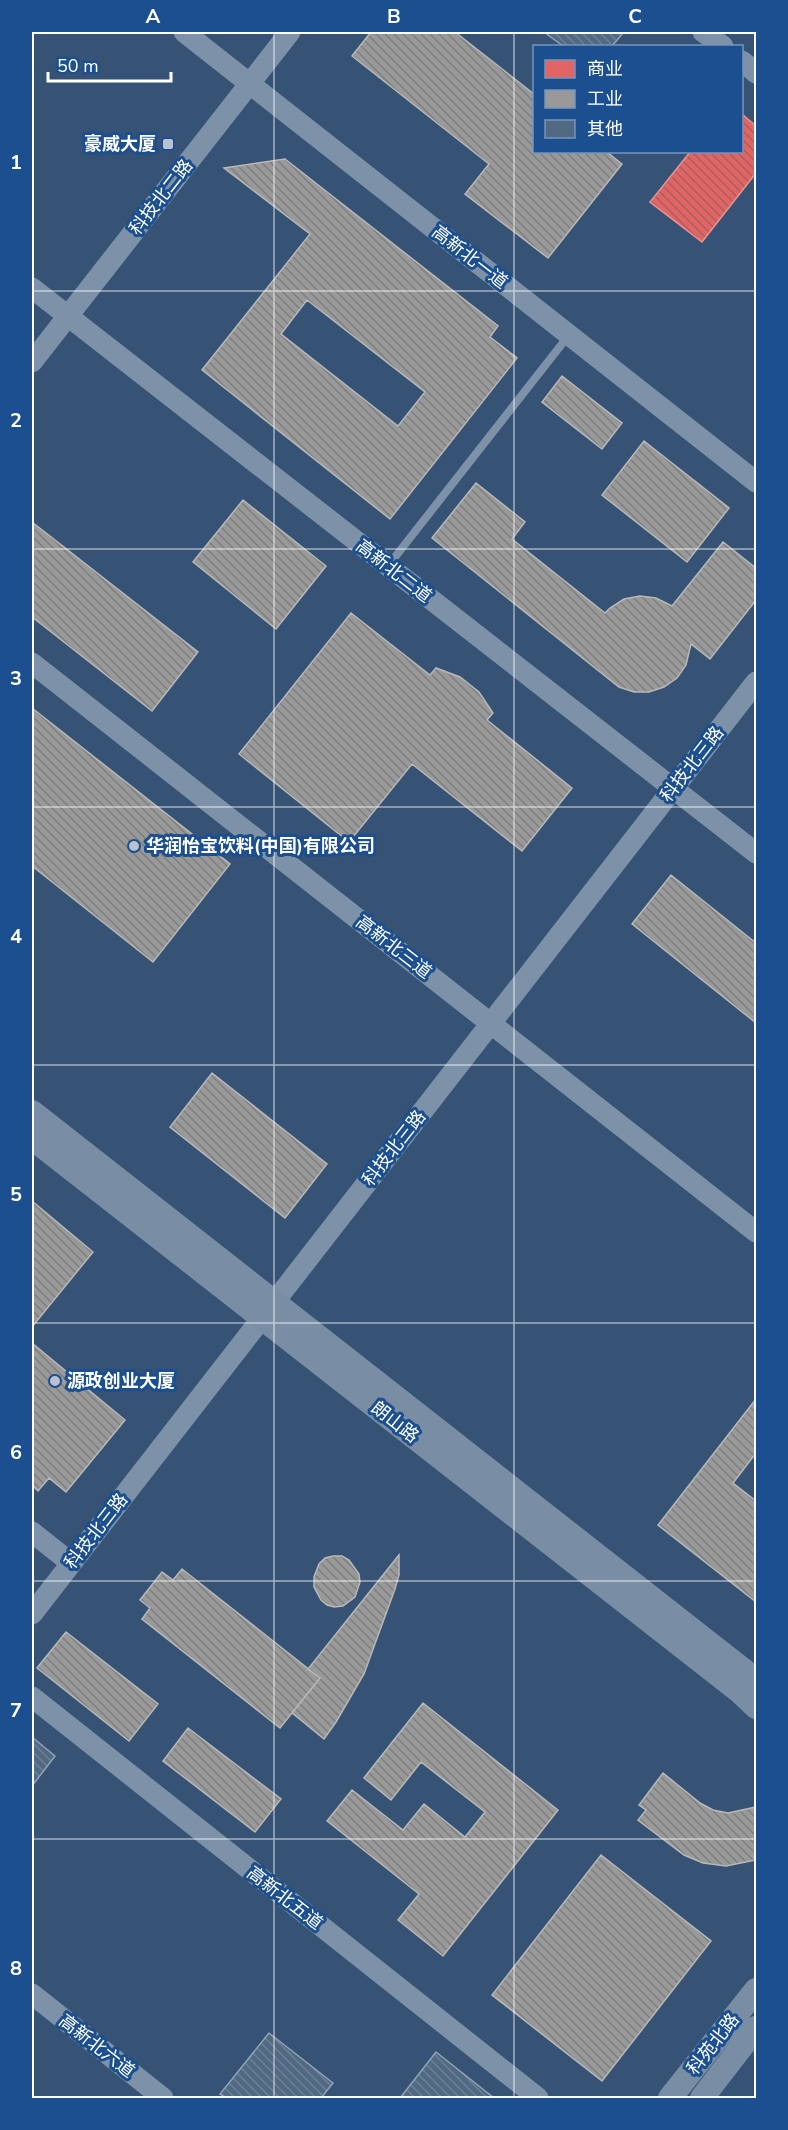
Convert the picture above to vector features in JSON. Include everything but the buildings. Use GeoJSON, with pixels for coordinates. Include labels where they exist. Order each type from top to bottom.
{"type":"FeatureCollection","features":[{"type":"Feature","properties":{"kind":"main road","name":"朗山路"},"geometry":{"type":"LineString","coordinates":[[32,1112],[268,1310],[756,1707]]}},
{"type":"Feature","properties":{"kind":"main road","name":"朗山路"},"geometry":{"type":"LineString","coordinates":[[32,1137],[268,1310],[756,1680]]}},
{"type":"Feature","properties":{"kind":"main road","name":"科苑北路"},"geometry":{"type":"LineString","coordinates":[[670,2098],[756,1990]]}},
{"type":"Feature","properties":{"kind":"main road","name":"科苑北路"},"geometry":{"type":"LineString","coordinates":[[702,2098],[756,2028]]}},
{"type":"Feature","properties":{"kind":"street","name":"高新北一道"},"geometry":{"type":"LineString","coordinates":[[184,32],[756,482]]}},
{"type":"Feature","properties":{"kind":"street","name":"科技北二路"},"geometry":{"type":"LineString","coordinates":[[32,362],[290,32]]}},
{"type":"Feature","properties":{"kind":"street"},"geometry":{"type":"LineString","coordinates":[[703,32],[722,45]]}},
{"type":"Feature","properties":{"kind":"street"},"geometry":{"type":"LineString","coordinates":[[743,63],[756,73]]}},
{"type":"Feature","properties":{"kind":"street","name":"高新北二道"},"geometry":{"type":"LineString","coordinates":[[32,288],[756,853]]}},
{"type":"Feature","properties":{"kind":"street","name":"高新北三道"},"geometry":{"type":"LineString","coordinates":[[32,663],[756,1232]]}},
{"type":"Feature","properties":{"kind":"street","name":"科技北三路"},"geometry":{"type":"LineString","coordinates":[[32,1614],[756,682]]}},
{"type":"Feature","properties":{"kind":"street"},"geometry":{"type":"LineString","coordinates":[[32,1532],[71,1563]]}},
{"type":"Feature","properties":{"kind":"street","name":"高新北五道"},"geometry":{"type":"LineString","coordinates":[[32,1697],[538,2098]]}},
{"type":"Feature","properties":{"kind":"street","name":"高新北六道"},"geometry":{"type":"LineString","coordinates":[[32,1995],[163,2098]]}},
{"type":"Feature","properties":{"kind":"lane"},"geometry":{"type":"LineString","coordinates":[[388,566],[570,335]]}},
{"type":"Feature","properties":{"kind":"place","name":"豪威大厦"},"geometry":{"type":"Point","coordinates":[168,144]}},
{"type":"Feature","properties":{"kind":"place","name":"华润怡宝饮料(中国)有限公司"},"geometry":{"type":"Point","coordinates":[134,846]}},
{"type":"Feature","properties":{"kind":"place","name":"源政创业大厦"},"geometry":{"type":"Point","coordinates":[55,1381]}}]}
